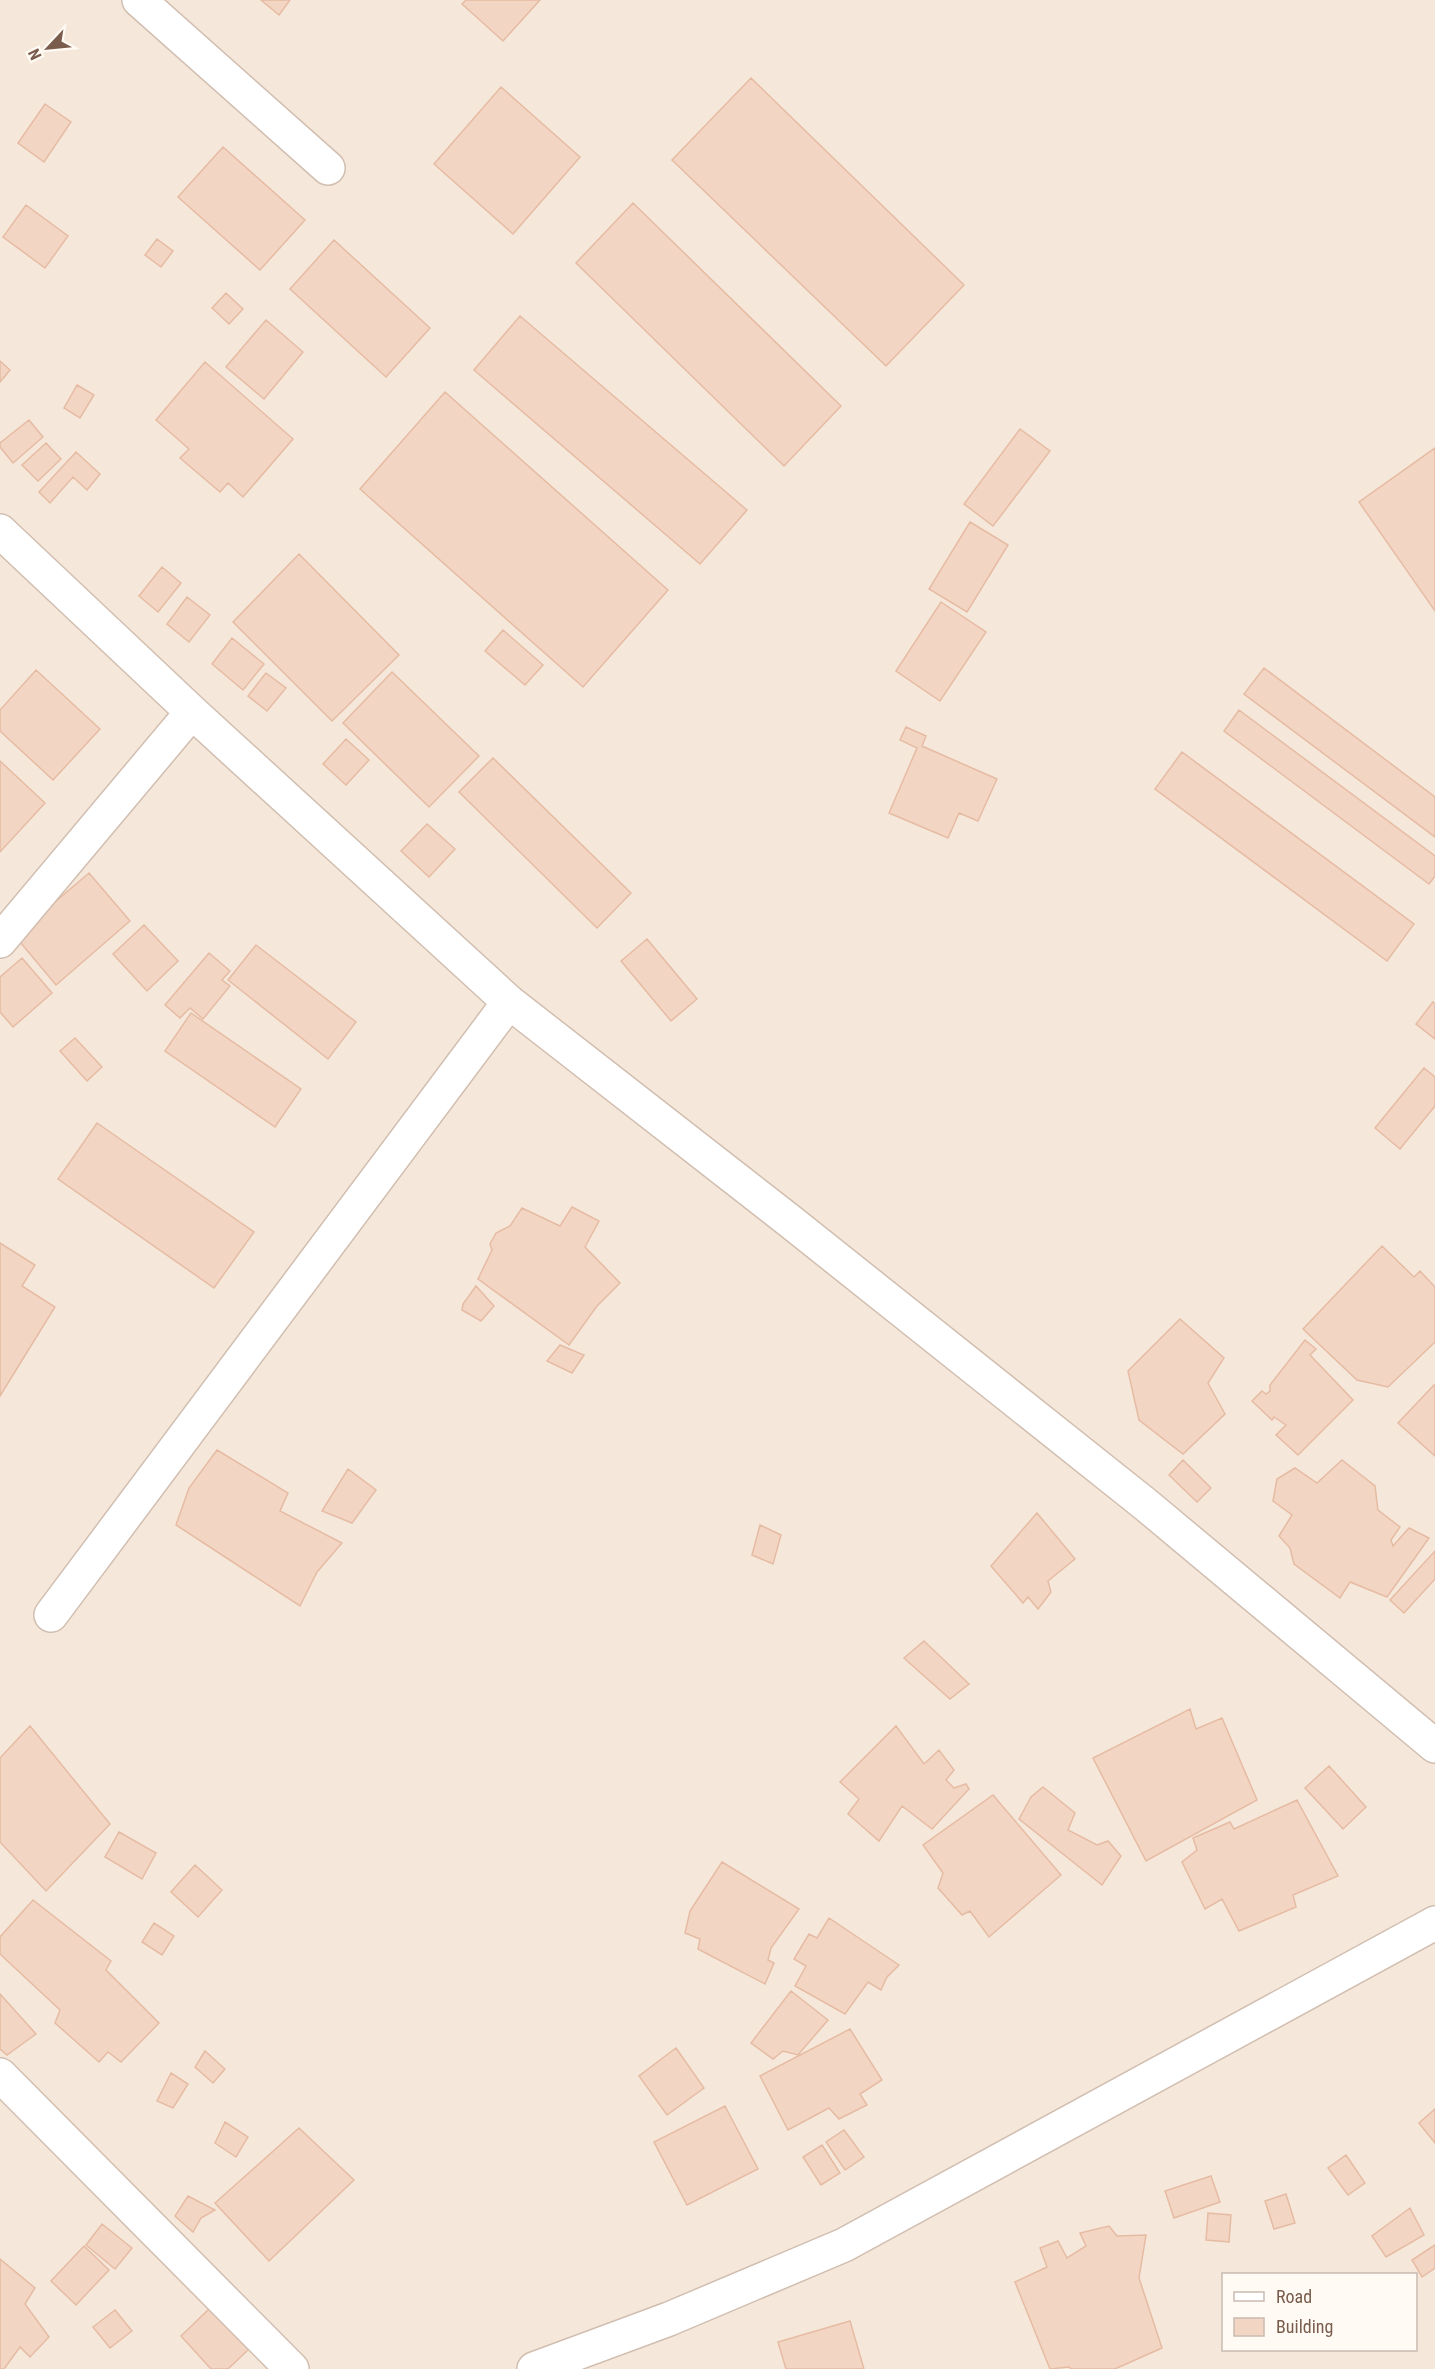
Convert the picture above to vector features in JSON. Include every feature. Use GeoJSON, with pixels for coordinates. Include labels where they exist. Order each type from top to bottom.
{"type":"FeatureCollection","features":[{"type":"Feature","properties":{"kind":"street"},"geometry":{"type":"LineString","coordinates":[[139,0],[328,168]]}},
{"type":"Feature","properties":{"kind":"street"},"geometry":{"type":"LineString","coordinates":[[0,531],[192,712],[509,1002],[782,1214],[1145,1504],[1435,1746]]}},
{"type":"Feature","properties":{"kind":"street"},"geometry":{"type":"LineString","coordinates":[[0,941],[192,712]]}},
{"type":"Feature","properties":{"kind":"street"},"geometry":{"type":"LineString","coordinates":[[51,1615],[509,1002]]}},
{"type":"Feature","properties":{"kind":"street"},"geometry":{"type":"LineString","coordinates":[[534,2369],[669,2319],[844,2245],[1435,1923]]}},
{"type":"Feature","properties":{"kind":"street"},"geometry":{"type":"LineString","coordinates":[[0,2075],[292,2369]]}},
{"type":"Feature","properties":{"kind":"shaded area"},"geometry":{"type":"Polygon","coordinates":[[[0,0],[1435,0],[1435,2369],[0,2369],[0,0]]]}},
{"type":"Feature","properties":{"kind":"building"},"geometry":{"type":"Polygon","coordinates":[[[261,0],[290,0],[279,15],[261,0]]]}},
{"type":"Feature","properties":{"kind":"building"},"geometry":{"type":"Polygon","coordinates":[[[466,0],[540,0],[503,41],[462,4],[466,0]]]}},
{"type":"Feature","properties":{"kind":"building"},"geometry":{"type":"Polygon","coordinates":[[[751,78],[964,285],[886,366],[672,160],[751,78]]]}},
{"type":"Feature","properties":{"kind":"building"},"geometry":{"type":"Polygon","coordinates":[[[501,87],[580,157],[513,234],[434,164],[501,87]]]}},
{"type":"Feature","properties":{"kind":"building"},"geometry":{"type":"Polygon","coordinates":[[[45,104],[71,122],[44,162],[18,143],[45,104]]]}},
{"type":"Feature","properties":{"kind":"building"},"geometry":{"type":"Polygon","coordinates":[[[223,147],[305,220],[260,270],[178,197],[223,147]]]}},
{"type":"Feature","properties":{"kind":"building"},"geometry":{"type":"Polygon","coordinates":[[[633,203],[841,406],[784,466],[576,263],[633,203]]]}},
{"type":"Feature","properties":{"kind":"building"},"geometry":{"type":"Polygon","coordinates":[[[26,205],[68,236],[45,268],[3,237],[26,205]]]}},
{"type":"Feature","properties":{"kind":"building"},"geometry":{"type":"Polygon","coordinates":[[[157,239],[173,251],[161,267],[145,255],[157,239]]]}},
{"type":"Feature","properties":{"kind":"building"},"geometry":{"type":"Polygon","coordinates":[[[334,240],[430,328],[386,377],[290,289],[334,240]]]}},
{"type":"Feature","properties":{"kind":"building"},"geometry":{"type":"Polygon","coordinates":[[[226,293],[243,309],[229,324],[212,308],[226,293]]]}},
{"type":"Feature","properties":{"kind":"building"},"geometry":{"type":"Polygon","coordinates":[[[520,316],[747,510],[700,564],[474,370],[520,316]]]}},
{"type":"Feature","properties":{"kind":"building"},"geometry":{"type":"Polygon","coordinates":[[[266,320],[303,352],[264,399],[226,367],[266,320]]]}},
{"type":"Feature","properties":{"kind":"building"},"geometry":{"type":"Polygon","coordinates":[[[0,361],[10,370],[0,382],[0,361]]]}},
{"type":"Feature","properties":{"kind":"building"},"geometry":{"type":"Polygon","coordinates":[[[205,362],[293,439],[243,497],[228,483],[220,492],[180,458],[189,449],[156,420],[205,362]]]}},
{"type":"Feature","properties":{"kind":"building"},"geometry":{"type":"Polygon","coordinates":[[[77,385],[94,395],[80,418],[64,408],[77,385]]]}},
{"type":"Feature","properties":{"kind":"building"},"geometry":{"type":"Polygon","coordinates":[[[445,392],[668,590],[583,687],[360,489],[445,392]]]}},
{"type":"Feature","properties":{"kind":"building"},"geometry":{"type":"Polygon","coordinates":[[[29,420],[43,437],[13,463],[0,447],[0,443],[29,420]]]}},
{"type":"Feature","properties":{"kind":"building"},"geometry":{"type":"Polygon","coordinates":[[[1020,429],[1050,451],[993,526],[964,504],[1020,429]]]}},
{"type":"Feature","properties":{"kind":"building"},"geometry":{"type":"Polygon","coordinates":[[[46,443],[61,459],[38,481],[22,465],[46,443]]]}},
{"type":"Feature","properties":{"kind":"building"},"geometry":{"type":"Polygon","coordinates":[[[1435,448],[1435,611],[1359,502],[1435,448]]]}},
{"type":"Feature","properties":{"kind":"building"},"geometry":{"type":"Polygon","coordinates":[[[76,452],[100,474],[87,490],[73,477],[50,503],[39,492],[76,452]]]}},
{"type":"Feature","properties":{"kind":"building"},"geometry":{"type":"Polygon","coordinates":[[[970,522],[1008,545],[967,612],[929,589],[970,522]]]}},
{"type":"Feature","properties":{"kind":"building"},"geometry":{"type":"Polygon","coordinates":[[[299,554],[399,655],[332,721],[233,622],[299,554]]]}},
{"type":"Feature","properties":{"kind":"building"},"geometry":{"type":"Polygon","coordinates":[[[162,567],[181,583],[158,612],[139,596],[162,567]]]}},
{"type":"Feature","properties":{"kind":"building"},"geometry":{"type":"Polygon","coordinates":[[[187,597],[210,615],[189,642],[167,624],[187,597]]]}},
{"type":"Feature","properties":{"kind":"building"},"geometry":{"type":"Polygon","coordinates":[[[941,602],[986,632],[940,701],[896,671],[941,602]]]}},
{"type":"Feature","properties":{"kind":"building"},"geometry":{"type":"Polygon","coordinates":[[[503,630],[543,665],[525,685],[485,651],[503,630]]]}},
{"type":"Feature","properties":{"kind":"building"},"geometry":{"type":"Polygon","coordinates":[[[232,638],[264,664],[243,690],[212,664],[232,638]]]}},
{"type":"Feature","properties":{"kind":"building"},"geometry":{"type":"Polygon","coordinates":[[[1264,668],[1435,797],[1435,837],[1244,694],[1264,668]]]}},
{"type":"Feature","properties":{"kind":"building"},"geometry":{"type":"Polygon","coordinates":[[[36,670],[100,729],[53,780],[0,731],[0,710],[36,670]]]}},
{"type":"Feature","properties":{"kind":"building"},"geometry":{"type":"Polygon","coordinates":[[[392,672],[479,756],[429,807],[343,723],[392,672]]]}},
{"type":"Feature","properties":{"kind":"building"},"geometry":{"type":"Polygon","coordinates":[[[266,673],[286,688],[267,711],[248,696],[266,673]]]}},
{"type":"Feature","properties":{"kind":"building"},"geometry":{"type":"Polygon","coordinates":[[[1239,710],[1435,856],[1435,876],[1429,884],[1224,731],[1239,710]]]}},
{"type":"Feature","properties":{"kind":"building"},"geometry":{"type":"Polygon","coordinates":[[[906,727],[926,736],[922,746],[997,779],[978,821],[959,813],[948,838],[889,813],[917,748],[900,740],[906,727]]]}},
{"type":"Feature","properties":{"kind":"building"},"geometry":{"type":"Polygon","coordinates":[[[346,739],[369,760],[346,785],[323,764],[346,739]]]}},
{"type":"Feature","properties":{"kind":"building"},"geometry":{"type":"Polygon","coordinates":[[[1182,752],[1414,924],[1387,961],[1155,789],[1182,752]]]}},
{"type":"Feature","properties":{"kind":"building"},"geometry":{"type":"Polygon","coordinates":[[[493,758],[631,893],[597,928],[459,792],[493,758]]]}},
{"type":"Feature","properties":{"kind":"building"},"geometry":{"type":"Polygon","coordinates":[[[0,761],[45,803],[0,852],[0,761]]]}},
{"type":"Feature","properties":{"kind":"building"},"geometry":{"type":"Polygon","coordinates":[[[427,824],[455,849],[429,877],[401,851],[427,824]]]}},
{"type":"Feature","properties":{"kind":"building"},"geometry":{"type":"Polygon","coordinates":[[[89,873],[130,921],[56,985],[15,936],[89,873]]]}},
{"type":"Feature","properties":{"kind":"building"},"geometry":{"type":"Polygon","coordinates":[[[144,925],[178,961],[147,991],[113,954],[144,925]]]}},
{"type":"Feature","properties":{"kind":"building"},"geometry":{"type":"Polygon","coordinates":[[[647,939],[697,999],[671,1021],[621,961],[647,939]]]}},
{"type":"Feature","properties":{"kind":"building"},"geometry":{"type":"Polygon","coordinates":[[[256,945],[356,1022],[328,1059],[228,980],[256,945]]]}},
{"type":"Feature","properties":{"kind":"building"},"geometry":{"type":"Polygon","coordinates":[[[209,953],[230,971],[222,980],[230,986],[203,1019],[190,1008],[180,1018],[165,1005],[209,953]]]}},
{"type":"Feature","properties":{"kind":"building"},"geometry":{"type":"Polygon","coordinates":[[[22,958],[52,993],[13,1027],[0,1012],[0,977],[22,958]]]}},
{"type":"Feature","properties":{"kind":"building"},"geometry":{"type":"Polygon","coordinates":[[[1433,1002],[1435,1004],[1435,1039],[1416,1024],[1433,1002]]]}},
{"type":"Feature","properties":{"kind":"building"},"geometry":{"type":"Polygon","coordinates":[[[191,1013],[301,1089],[275,1127],[165,1051],[191,1013]]]}},
{"type":"Feature","properties":{"kind":"building"},"geometry":{"type":"Polygon","coordinates":[[[75,1038],[102,1067],[87,1081],[60,1051],[75,1038]]]}},
{"type":"Feature","properties":{"kind":"building"},"geometry":{"type":"Polygon","coordinates":[[[1424,1068],[1435,1077],[1435,1106],[1400,1149],[1375,1128],[1424,1068]]]}},
{"type":"Feature","properties":{"kind":"building"},"geometry":{"type":"Polygon","coordinates":[[[97,1123],[254,1232],[214,1288],[58,1179],[97,1123]]]}},
{"type":"Feature","properties":{"kind":"building"},"geometry":{"type":"Polygon","coordinates":[[[572,1207],[599,1221],[585,1247],[620,1283],[597,1306],[569,1345],[478,1279],[492,1250],[490,1244],[496,1233],[510,1226],[522,1208],[560,1226],[572,1207]]]}},
{"type":"Feature","properties":{"kind":"building"},"geometry":{"type":"Polygon","coordinates":[[[0,1243],[35,1265],[22,1286],[55,1307],[0,1396],[0,1243]]]}},
{"type":"Feature","properties":{"kind":"building"},"geometry":{"type":"Polygon","coordinates":[[[1382,1246],[1414,1277],[1420,1271],[1435,1287],[1435,1342],[1388,1387],[1357,1380],[1303,1329],[1382,1246]]]}},
{"type":"Feature","properties":{"kind":"building"},"geometry":{"type":"Polygon","coordinates":[[[476,1286],[494,1306],[481,1321],[462,1310],[463,1304],[476,1286]]]}},
{"type":"Feature","properties":{"kind":"building"},"geometry":{"type":"Polygon","coordinates":[[[1180,1319],[1224,1358],[1208,1383],[1225,1414],[1183,1454],[1139,1420],[1128,1371],[1180,1319]]]}},
{"type":"Feature","properties":{"kind":"building"},"geometry":{"type":"Polygon","coordinates":[[[1305,1340],[1316,1349],[1310,1355],[1353,1400],[1298,1455],[1276,1435],[1286,1425],[1274,1417],[1272,1420],[1252,1401],[1262,1391],[1266,1394],[1270,1391],[1270,1385],[1305,1340]]]}},
{"type":"Feature","properties":{"kind":"building"},"geometry":{"type":"Polygon","coordinates":[[[560,1345],[584,1355],[572,1373],[547,1361],[560,1345]]]}},
{"type":"Feature","properties":{"kind":"building"},"geometry":{"type":"Polygon","coordinates":[[[1435,1385],[1435,1456],[1398,1423],[1435,1385]]]}},
{"type":"Feature","properties":{"kind":"building"},"geometry":{"type":"Polygon","coordinates":[[[217,1450],[288,1493],[280,1511],[342,1543],[317,1572],[300,1606],[176,1525],[189,1488],[217,1450]]]}},
{"type":"Feature","properties":{"kind":"building"},"geometry":{"type":"Polygon","coordinates":[[[1183,1460],[1211,1488],[1197,1502],[1169,1475],[1183,1460]]]}},
{"type":"Feature","properties":{"kind":"building"},"geometry":{"type":"Polygon","coordinates":[[[1342,1460],[1375,1486],[1378,1510],[1400,1527],[1391,1540],[1393,1546],[1409,1528],[1429,1538],[1387,1597],[1350,1582],[1340,1598],[1294,1564],[1290,1548],[1279,1536],[1292,1515],[1273,1501],[1277,1479],[1295,1468],[1317,1483],[1342,1460]]]}},
{"type":"Feature","properties":{"kind":"building"},"geometry":{"type":"Polygon","coordinates":[[[348,1469],[376,1490],[352,1523],[322,1511],[348,1469]]]}},
{"type":"Feature","properties":{"kind":"building"},"geometry":{"type":"Polygon","coordinates":[[[1037,1513],[1075,1559],[1048,1581],[1051,1592],[1038,1609],[1028,1597],[1023,1603],[991,1566],[1037,1513]]]}},
{"type":"Feature","properties":{"kind":"building"},"geometry":{"type":"Polygon","coordinates":[[[760,1525],[781,1535],[773,1564],[752,1555],[760,1525]]]}},
{"type":"Feature","properties":{"kind":"building"},"geometry":{"type":"Polygon","coordinates":[[[1435,1551],[1435,1579],[1404,1613],[1390,1600],[1435,1551]]]}},
{"type":"Feature","properties":{"kind":"building"},"geometry":{"type":"Polygon","coordinates":[[[924,1641],[969,1684],[950,1699],[904,1658],[924,1641]]]}},
{"type":"Feature","properties":{"kind":"building"},"geometry":{"type":"Polygon","coordinates":[[[1190,1709],[1196,1729],[1222,1718],[1257,1800],[1146,1861],[1093,1758],[1190,1709]]]}},
{"type":"Feature","properties":{"kind":"building"},"geometry":{"type":"Polygon","coordinates":[[[30,1726],[110,1824],[46,1891],[0,1842],[0,1758],[30,1726]]]}},
{"type":"Feature","properties":{"kind":"building"},"geometry":{"type":"Polygon","coordinates":[[[896,1726],[924,1764],[939,1750],[954,1770],[946,1780],[954,1788],[966,1784],[969,1789],[932,1829],[902,1806],[879,1841],[848,1814],[859,1799],[840,1782],[896,1726]]]}},
{"type":"Feature","properties":{"kind":"building"},"geometry":{"type":"Polygon","coordinates":[[[1329,1766],[1366,1807],[1343,1829],[1305,1788],[1329,1766]]]}},
{"type":"Feature","properties":{"kind":"building"},"geometry":{"type":"Polygon","coordinates":[[[1043,1787],[1075,1813],[1068,1830],[1097,1845],[1108,1841],[1121,1856],[1102,1885],[1019,1819],[1031,1797],[1043,1787]]]}},
{"type":"Feature","properties":{"kind":"building"},"geometry":{"type":"Polygon","coordinates":[[[993,1795],[1061,1875],[989,1937],[970,1911],[962,1915],[938,1888],[943,1873],[923,1845],[993,1795]]]}},
{"type":"Feature","properties":{"kind":"building"},"geometry":{"type":"Polygon","coordinates":[[[1297,1800],[1338,1876],[1293,1895],[1296,1907],[1239,1931],[1222,1899],[1205,1909],[1182,1862],[1197,1850],[1193,1838],[1230,1822],[1234,1829],[1297,1800]]]}},
{"type":"Feature","properties":{"kind":"building"},"geometry":{"type":"Polygon","coordinates":[[[119,1832],[156,1853],[142,1879],[105,1857],[119,1832]]]}},
{"type":"Feature","properties":{"kind":"building"},"geometry":{"type":"Polygon","coordinates":[[[722,1862],[799,1909],[771,1948],[768,1960],[774,1963],[765,1984],[698,1949],[700,1939],[685,1933],[690,1911],[722,1862]]]}},
{"type":"Feature","properties":{"kind":"building"},"geometry":{"type":"Polygon","coordinates":[[[195,1865],[222,1890],[198,1917],[171,1892],[195,1865]]]}},
{"type":"Feature","properties":{"kind":"building"},"geometry":{"type":"Polygon","coordinates":[[[33,1900],[111,1961],[106,1970],[159,2023],[121,2062],[108,2052],[99,2062],[55,2023],[60,2010],[0,1954],[0,1937],[33,1900]]]}},
{"type":"Feature","properties":{"kind":"building"},"geometry":{"type":"Polygon","coordinates":[[[829,1918],[899,1965],[887,1977],[881,1990],[868,1982],[845,2014],[795,1986],[806,1966],[794,1959],[809,1934],[817,1938],[829,1918]]]}},
{"type":"Feature","properties":{"kind":"building"},"geometry":{"type":"Polygon","coordinates":[[[154,1923],[174,1936],[162,1955],[142,1942],[154,1923]]]}},
{"type":"Feature","properties":{"kind":"building"},"geometry":{"type":"Polygon","coordinates":[[[791,1991],[828,2020],[798,2055],[783,2051],[773,2059],[751,2043],[791,1991]]]}},
{"type":"Feature","properties":{"kind":"building"},"geometry":{"type":"Polygon","coordinates":[[[0,1994],[36,2034],[7,2055],[0,2049],[0,1994]]]}},
{"type":"Feature","properties":{"kind":"building"},"geometry":{"type":"Polygon","coordinates":[[[850,2029],[882,2080],[860,2094],[867,2105],[839,2119],[829,2108],[788,2130],[760,2076],[850,2029]]]}},
{"type":"Feature","properties":{"kind":"building"},"geometry":{"type":"Polygon","coordinates":[[[676,2048],[704,2088],[667,2115],[639,2076],[676,2048]]]}},
{"type":"Feature","properties":{"kind":"building"},"geometry":{"type":"Polygon","coordinates":[[[205,2051],[225,2069],[213,2083],[195,2067],[205,2051]]]}},
{"type":"Feature","properties":{"kind":"building"},"geometry":{"type":"Polygon","coordinates":[[[171,2073],[188,2084],[173,2108],[157,2101],[171,2073]]]}},
{"type":"Feature","properties":{"kind":"building"},"geometry":{"type":"Polygon","coordinates":[[[725,2106],[758,2169],[687,2205],[654,2142],[725,2106]]]}},
{"type":"Feature","properties":{"kind":"building"},"geometry":{"type":"Polygon","coordinates":[[[1435,2109],[1435,2143],[1419,2123],[1435,2109]]]}},
{"type":"Feature","properties":{"kind":"building"},"geometry":{"type":"Polygon","coordinates":[[[225,2122],[248,2137],[236,2157],[215,2143],[225,2122]]]}},
{"type":"Feature","properties":{"kind":"building"},"geometry":{"type":"Polygon","coordinates":[[[299,2128],[354,2180],[269,2261],[215,2203],[299,2128]]]}},
{"type":"Feature","properties":{"kind":"building"},"geometry":{"type":"Polygon","coordinates":[[[844,2130],[864,2157],[845,2170],[826,2142],[844,2130]]]}},
{"type":"Feature","properties":{"kind":"building"},"geometry":{"type":"Polygon","coordinates":[[[822,2145],[840,2173],[821,2185],[803,2157],[822,2145]]]}},
{"type":"Feature","properties":{"kind":"building"},"geometry":{"type":"Polygon","coordinates":[[[1346,2155],[1365,2183],[1348,2195],[1328,2168],[1346,2155]]]}},
{"type":"Feature","properties":{"kind":"building"},"geometry":{"type":"Polygon","coordinates":[[[1211,2176],[1220,2202],[1174,2218],[1165,2191],[1211,2176]]]}},
{"type":"Feature","properties":{"kind":"building"},"geometry":{"type":"Polygon","coordinates":[[[1286,2194],[1295,2223],[1274,2229],[1265,2201],[1286,2194]]]}},
{"type":"Feature","properties":{"kind":"building"},"geometry":{"type":"Polygon","coordinates":[[[188,2196],[215,2210],[201,2218],[193,2232],[175,2216],[188,2196]]]}},
{"type":"Feature","properties":{"kind":"building"},"geometry":{"type":"Polygon","coordinates":[[[1410,2208],[1424,2235],[1386,2257],[1372,2236],[1410,2208]]]}},
{"type":"Feature","properties":{"kind":"building"},"geometry":{"type":"Polygon","coordinates":[[[1208,2213],[1231,2215],[1229,2242],[1206,2240],[1208,2213]]]}},
{"type":"Feature","properties":{"kind":"building"},"geometry":{"type":"Polygon","coordinates":[[[102,2224],[132,2248],[115,2269],[86,2245],[102,2224]]]}},
{"type":"Feature","properties":{"kind":"building"},"geometry":{"type":"Polygon","coordinates":[[[1109,2226],[1117,2236],[1146,2235],[1139,2278],[1162,2348],[1115,2369],[1071,2369],[1069,2367],[1050,2369],[1015,2282],[1047,2267],[1040,2248],[1058,2241],[1067,2258],[1086,2246],[1080,2233],[1109,2226]]]}},
{"type":"Feature","properties":{"kind":"building"},"geometry":{"type":"Polygon","coordinates":[[[1435,2245],[1435,2268],[1422,2277],[1412,2260],[1435,2245]]]}},
{"type":"Feature","properties":{"kind":"building"},"geometry":{"type":"Polygon","coordinates":[[[84,2246],[109,2270],[76,2305],[51,2281],[84,2246]]]}},
{"type":"Feature","properties":{"kind":"building"},"geometry":{"type":"Polygon","coordinates":[[[0,2259],[35,2288],[25,2304],[49,2337],[30,2357],[20,2347],[4,2369],[0,2369],[0,2259]]]}},
{"type":"Feature","properties":{"kind":"building"},"geometry":{"type":"Polygon","coordinates":[[[210,2308],[249,2349],[228,2369],[211,2369],[181,2336],[210,2308]]]}},
{"type":"Feature","properties":{"kind":"building"},"geometry":{"type":"Polygon","coordinates":[[[115,2310],[132,2331],[110,2348],[93,2327],[115,2310]]]}},
{"type":"Feature","properties":{"kind":"building"},"geometry":{"type":"Polygon","coordinates":[[[850,2321],[864,2369],[786,2369],[778,2342],[850,2321]]]}}]}
